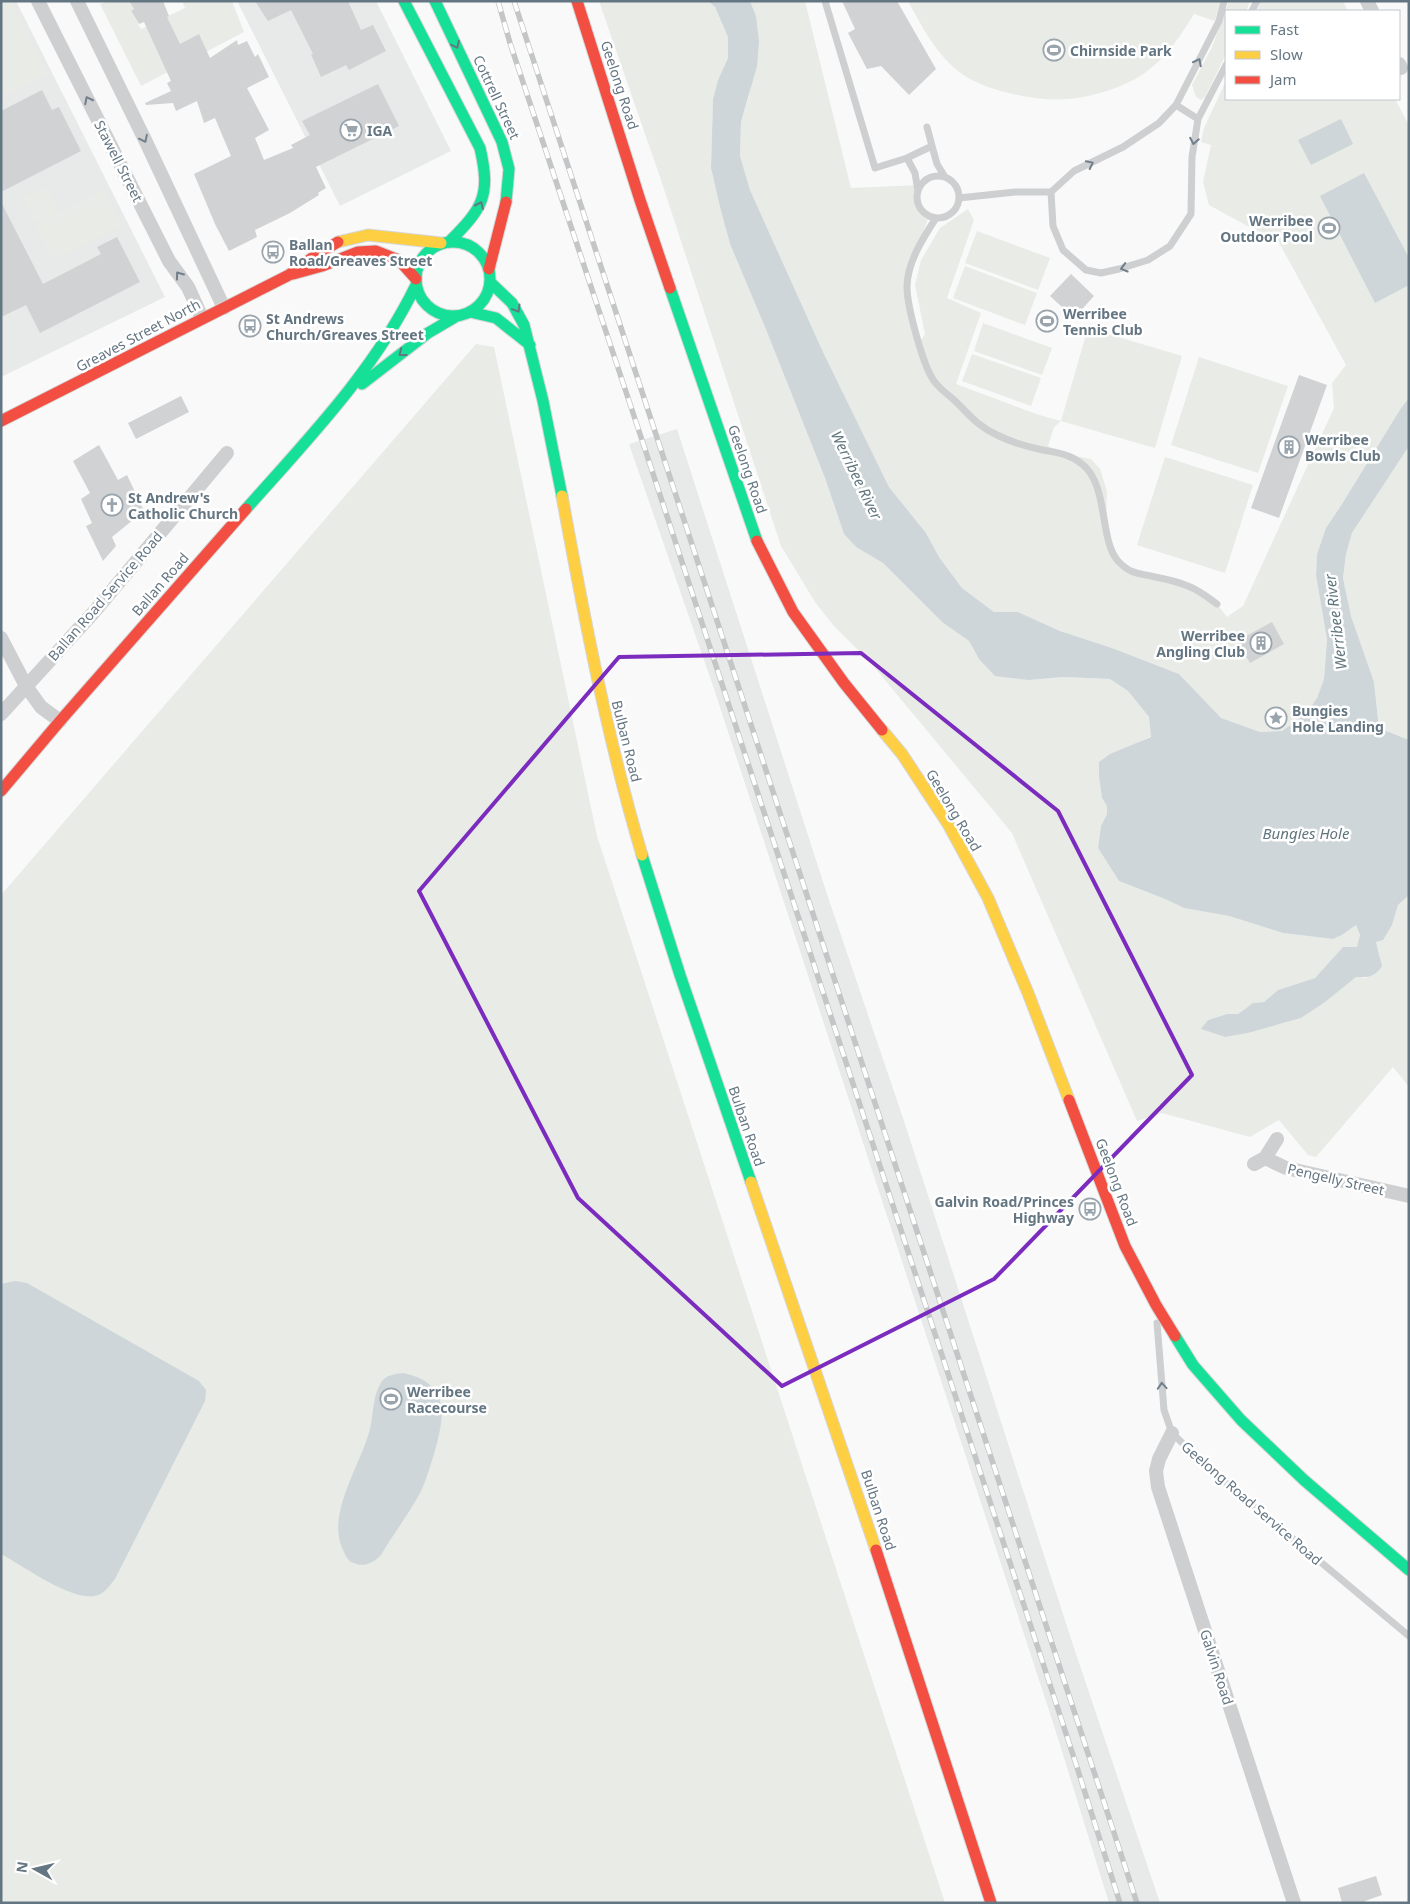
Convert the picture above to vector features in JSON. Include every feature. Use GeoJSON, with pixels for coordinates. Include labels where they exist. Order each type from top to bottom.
{"type":"FeatureCollection","features":[{"type":"Feature","properties":{"kind":"main road"},"geometry":{"type":"LineString","coordinates":[[404,1],[480,148],[487,177],[486,191],[481,206],[474,218],[445,243],[430,249],[421,259],[416,272],[419,296],[427,306],[438,313],[457,316],[470,312],[486,296],[490,282],[489,269],[483,257],[474,248],[462,243],[445,243]]}},
{"type":"Feature","properties":{"kind":"main road","name":"Geelong Road"},"geometry":{"type":"LineString","coordinates":[[578,1],[640,200],[755,536],[793,612],[844,682],[902,754],[948,824],[988,898],[1028,992],[1125,1246],[1156,1305],[1193,1366],[1241,1420],[1304,1480],[1408,1567]]}},
{"type":"Feature","properties":{"kind":"main road"},"geometry":{"type":"LineString","coordinates":[[434,59],[440,41],[436,4]]}},
{"type":"Feature","properties":{"kind":"main road","name":"Cottrell Street"},"geometry":{"type":"LineString","coordinates":[[436,4],[502,142],[509,169],[506,204],[489,269]]}},
{"type":"Feature","properties":{"kind":"main road","name":"Greaves Street North"},"geometry":{"type":"LineString","coordinates":[[289,275],[315,253],[357,236],[374,235],[445,243]]}},
{"type":"Feature","properties":{"kind":"main road","name":"Greaves Street North"},"geometry":{"type":"LineString","coordinates":[[1,421],[289,275],[322,266],[358,252],[376,251],[399,260],[416,282]]}},
{"type":"Feature","properties":{"kind":"main road","name":"Ballan Road"},"geometry":{"type":"LineString","coordinates":[[1,791],[60,721],[344,398],[400,318],[416,282]]}},
{"type":"Feature","properties":{"kind":"main road","name":"Bulban Road"},"geometry":{"type":"LineString","coordinates":[[490,282],[514,303],[522,318],[530,345],[594,670],[623,789],[650,881],[726,1112],[841,1442],[991,1903]]}},
{"type":"Feature","properties":{"kind":"main road"},"geometry":{"type":"LineString","coordinates":[[470,312],[496,318],[530,345]]}},
{"type":"Feature","properties":{"kind":"main road","name":"Ballan Road"},"geometry":{"type":"LineString","coordinates":[[344,398],[428,333],[457,316]]}},
{"type":"Feature","properties":{"kind":"street","name":"Stawell Street"},"geometry":{"type":"LineString","coordinates":[[38,1],[169,260],[188,287],[202,318]]}},
{"type":"Feature","properties":{"kind":"street"},"geometry":{"type":"LineString","coordinates":[[77,1],[224,308]]}},
{"type":"Feature","properties":{"kind":"street","name":"Ballan Road Service Road"},"geometry":{"type":"LineString","coordinates":[[1,714],[94,612],[228,453]]}},
{"type":"Feature","properties":{"kind":"street"},"geometry":{"type":"LineString","coordinates":[[1,638],[26,686],[41,707],[60,721]]}},
{"type":"Feature","properties":{"kind":"street","name":"Pengelly Street"},"geometry":{"type":"LineString","coordinates":[[1277,1139],[1260,1161],[1409,1196]]}},
{"type":"Feature","properties":{"kind":"street","name":"Galvin Road"},"geometry":{"type":"LineString","coordinates":[[1172,1433],[1159,1459],[1156,1471],[1158,1487],[1294,1903]]}},
{"type":"Feature","properties":{"kind":"lane"},"geometry":{"type":"LineString","coordinates":[[825,1],[875,168],[907,158],[932,146]]}},
{"type":"Feature","properties":{"kind":"lane"},"geometry":{"type":"LineString","coordinates":[[959,198],[1015,192],[1051,192],[1074,171],[1123,147],[1159,124],[1176,105],[1219,21],[1224,1]]}},
{"type":"Feature","properties":{"kind":"lane"},"geometry":{"type":"LineString","coordinates":[[1051,192],[1054,226],[1063,250],[1086,270],[1100,274],[1148,260],[1170,246],[1191,214],[1192,158],[1198,119],[1225,67]]}},
{"type":"Feature","properties":{"kind":"lane"},"geometry":{"type":"LineString","coordinates":[[1176,105],[1198,119]]}},
{"type":"Feature","properties":{"kind":"lane"},"geometry":{"type":"LineString","coordinates":[[907,158],[915,173],[919,206],[929,216],[936,218],[949,215],[958,205],[959,198],[956,185],[945,176],[937,164],[927,128]]}},
{"type":"Feature","properties":{"kind":"lane"},"geometry":{"type":"LineString","coordinates":[[918,191],[920,185],[931,177],[945,176]]}},
{"type":"Feature","properties":{"kind":"lane"},"geometry":{"type":"LineString","coordinates":[[936,218],[915,255],[907,286],[908,304],[925,361],[934,381],[975,422],[990,432],[1014,442],[1061,453],[1074,458],[1084,466],[1094,479],[1111,547],[1116,559],[1126,569],[1140,575],[1153,576],[1188,586],[1201,592],[1217,604]]}},
{"type":"Feature","properties":{"kind":"lane","name":"Geelong Road Service Road"},"geometry":{"type":"LineString","coordinates":[[1156,1305],[1164,1410],[1172,1433],[1206,1466],[1409,1636]]}},
{"type":"Feature","properties":{"kind":"highlighted area"},"geometry":{"type":"Polygon","coordinates":[[[861,653],[1058,811],[1192,1075],[994,1279],[782,1386],[578,1198],[419,891],[619,657],[861,653]]]}},
{"type":"Feature","properties":{"kind":"shaded area"},"geometry":{"type":"Polygon","coordinates":[[[1,1],[16,1],[165,297],[1,377],[1,1]]]}},
{"type":"Feature","properties":{"kind":"shaded area"},"geometry":{"type":"Polygon","coordinates":[[[1,1],[10,1],[48,74],[1,98],[1,1]]]}},
{"type":"Feature","properties":{"kind":"shaded area"},"geometry":{"type":"Polygon","coordinates":[[[109,1],[129,1],[134,9],[131,11],[141,29],[185,8],[182,1],[232,1],[244,32],[141,86],[100,4],[109,1]]]}},
{"type":"Feature","properties":{"kind":"shaded area"},"geometry":{"type":"Polygon","coordinates":[[[237,1],[376,1],[451,151],[340,206],[237,1]]]}},
{"type":"Feature","properties":{"kind":"shaded area"},"geometry":{"type":"Polygon","coordinates":[[[599,1],[708,1],[715,7],[728,37],[728,58],[718,80],[713,99],[711,168],[720,207],[730,244],[825,478],[844,534],[856,547],[883,563],[942,622],[969,641],[979,659],[1029,680],[1063,677],[1110,679],[1128,691],[1149,717],[1151,736],[1099,762],[1102,798],[1107,806],[1107,814],[1101,826],[1098,848],[1119,881],[1184,908],[1229,916],[1283,933],[1333,939],[1356,925],[1360,935],[1357,948],[1343,947],[1315,978],[1278,990],[1264,1002],[1253,1003],[1238,1014],[1227,1014],[1208,1020],[1202,1029],[1225,1037],[1248,1033],[1301,1018],[1356,977],[1366,978],[1380,956],[1376,942],[1392,925],[1398,905],[1409,895],[1409,1087],[1393,1067],[1316,1157],[1308,1155],[1279,1120],[1250,1137],[1162,1113],[1137,1121],[1012,833],[870,662],[834,626],[815,602],[781,546],[661,180],[599,1]]]}},
{"type":"Feature","properties":{"kind":"shaded area"},"geometry":{"type":"Polygon","coordinates":[[[750,1],[805,1],[851,188],[921,185],[919,194],[920,206],[929,216],[915,255],[907,286],[917,347],[925,334],[915,285],[921,260],[940,228],[968,209],[974,220],[947,298],[981,313],[956,384],[1036,414],[1061,421],[1054,427],[1048,446],[1061,453],[1091,459],[1100,469],[1107,491],[1106,525],[1116,559],[1140,575],[1188,586],[1217,604],[1227,617],[1243,606],[1334,408],[1332,383],[1346,365],[1276,237],[1262,234],[1209,205],[1203,182],[1211,145],[1201,142],[1204,128],[1225,83],[1225,100],[1396,100],[1409,125],[1409,398],[1326,528],[1317,554],[1316,575],[1327,640],[1324,679],[1317,698],[1306,714],[1282,731],[1260,732],[1220,718],[1179,674],[1112,648],[1060,631],[1018,612],[994,612],[962,588],[939,557],[926,533],[889,487],[823,352],[750,190],[740,156],[741,122],[749,96],[756,16],[750,1]]]}},
{"type":"Feature","properties":{"kind":"shaded area","name":"Chirnside Park"},"geometry":{"type":"Polygon","coordinates":[[[908,1],[1220,1],[1215,21],[1194,14],[1167,53],[1154,66],[1138,77],[1119,87],[1099,94],[1068,99],[1042,99],[984,86],[962,74],[938,50],[908,1]]]}},
{"type":"Feature","properties":{"kind":"shaded area"},"geometry":{"type":"Polygon","coordinates":[[[1229,1],[1250,1],[1246,10],[1226,10],[1229,1]]]}},
{"type":"Feature","properties":{"kind":"shaded area"},"geometry":{"type":"Polygon","coordinates":[[[1261,1],[1343,1],[1348,10],[1257,10],[1261,1]]]}},
{"type":"Feature","properties":{"kind":"shaded area"},"geometry":{"type":"Polygon","coordinates":[[[1225,12],[1225,56],[1205,97],[1201,100],[1196,97],[1192,85],[1212,47],[1225,12]]]}},
{"type":"Feature","properties":{"kind":"shaded area"},"geometry":{"type":"Polygon","coordinates":[[[46,188],[52,199],[29,210],[24,198],[46,188]]]}},
{"type":"Feature","properties":{"kind":"shaded area"},"geometry":{"type":"Polygon","coordinates":[[[104,191],[121,225],[53,259],[36,225],[104,191]]]}},
{"type":"Feature","properties":{"kind":"shaded area"},"geometry":{"type":"Polygon","coordinates":[[[52,201],[58,212],[35,223],[30,212],[52,201]]]}},
{"type":"Feature","properties":{"kind":"shaded area"},"geometry":{"type":"Polygon","coordinates":[[[977,231],[1050,258],[1038,290],[965,263],[977,231]]]}},
{"type":"Feature","properties":{"kind":"shaded area"},"geometry":{"type":"Polygon","coordinates":[[[965,266],[1037,293],[1025,325],[953,298],[965,266]]]}},
{"type":"Feature","properties":{"kind":"shaded area"},"geometry":{"type":"Polygon","coordinates":[[[983,323],[1052,348],[1042,375],[974,351],[983,323]]]}},
{"type":"Feature","properties":{"kind":"shaded area"},"geometry":{"type":"Polygon","coordinates":[[[1088,328],[1182,356],[1155,448],[1061,421],[1088,328]]]}},
{"type":"Feature","properties":{"kind":"shaded area","name":"Werribee Racecourse"},"geometry":{"type":"Polygon","coordinates":[[[476,344],[494,347],[597,836],[945,1903],[1,1903],[1,895],[476,344]]]}},
{"type":"Feature","properties":{"kind":"shaded area"},"geometry":{"type":"Polygon","coordinates":[[[972,354],[1041,378],[1031,406],[962,381],[972,354]]]}},
{"type":"Feature","properties":{"kind":"shaded area"},"geometry":{"type":"Polygon","coordinates":[[[1199,357],[1288,386],[1258,473],[1171,445],[1199,357]]]}},
{"type":"Feature","properties":{"kind":"shaded area"},"geometry":{"type":"Polygon","coordinates":[[[677,429],[826,891],[904,1121],[1072,1642],[1160,1903],[1109,1903],[1056,1732],[713,686],[629,444],[677,429]]]}},
{"type":"Feature","properties":{"kind":"shaded area"},"geometry":{"type":"Polygon","coordinates":[[[1409,446],[1409,740],[1379,728],[1374,682],[1351,616],[1343,578],[1346,554],[1352,533],[1409,446]]]}},
{"type":"Feature","properties":{"kind":"shaded area"},"geometry":{"type":"Polygon","coordinates":[[[1165,457],[1253,485],[1225,573],[1137,545],[1165,457]]]}},
{"type":"Feature","properties":{"kind":"water"},"geometry":{"type":"Polygon","coordinates":[[[708,1],[750,1],[756,16],[759,42],[757,66],[741,122],[740,156],[750,190],[823,352],[889,487],[926,533],[939,557],[962,588],[994,612],[1018,612],[1060,631],[1112,648],[1179,674],[1221,718],[1260,732],[1282,731],[1306,714],[1317,698],[1324,679],[1327,640],[1316,575],[1317,554],[1326,528],[1409,398],[1409,446],[1352,533],[1346,554],[1343,578],[1351,616],[1374,682],[1379,728],[1409,740],[1409,895],[1398,905],[1392,925],[1383,940],[1376,942],[1382,966],[1374,974],[1368,977],[1356,977],[1325,1002],[1301,1018],[1248,1033],[1225,1037],[1201,1029],[1208,1020],[1227,1014],[1238,1014],[1253,1003],[1264,1002],[1278,990],[1315,978],[1343,947],[1357,947],[1360,935],[1356,925],[1333,939],[1283,933],[1229,916],[1184,908],[1119,881],[1098,848],[1101,826],[1107,814],[1107,806],[1102,798],[1099,762],[1110,754],[1151,737],[1149,717],[1128,691],[1110,679],[1063,677],[1029,680],[995,676],[979,659],[969,641],[942,622],[883,563],[856,547],[844,534],[825,478],[730,244],[720,207],[711,168],[713,99],[718,80],[728,58],[728,37],[715,7],[708,1]]]}},
{"type":"Feature","properties":{"kind":"water"},"geometry":{"type":"Polygon","coordinates":[[[1341,119],[1353,144],[1311,165],[1298,140],[1341,119]]]}},
{"type":"Feature","properties":{"kind":"water"},"geometry":{"type":"Polygon","coordinates":[[[1364,173],[1409,258],[1409,285],[1375,303],[1320,196],[1364,173]]]}},
{"type":"Feature","properties":{"kind":"water"},"geometry":{"type":"Polygon","coordinates":[[[15,1281],[27,1283],[199,1381],[206,1390],[205,1401],[115,1579],[106,1590],[98,1595],[84,1596],[60,1588],[1,1554],[1,1284],[15,1281]]]}},
{"type":"Feature","properties":{"kind":"water"},"geometry":{"type":"Polygon","coordinates":[[[403,1373],[419,1378],[430,1385],[437,1393],[441,1403],[441,1427],[434,1454],[419,1495],[381,1555],[369,1564],[362,1565],[351,1562],[344,1552],[339,1538],[338,1523],[341,1507],[370,1429],[379,1387],[386,1377],[403,1373]]]}},
{"type":"Feature","properties":{"kind":"building"},"geometry":{"type":"Polygon","coordinates":[[[129,1],[163,1],[169,16],[167,17],[180,44],[199,34],[210,58],[237,40],[238,45],[247,41],[255,57],[258,54],[269,77],[247,88],[269,130],[255,138],[264,160],[293,148],[291,145],[310,135],[302,121],[378,84],[399,126],[316,167],[326,188],[318,193],[319,195],[290,213],[255,230],[257,237],[229,251],[215,224],[194,174],[231,156],[215,118],[204,123],[197,101],[176,111],[173,103],[146,105],[145,103],[171,91],[167,83],[171,81],[144,22],[139,24],[131,11],[134,9],[129,1]]]}},
{"type":"Feature","properties":{"kind":"building"},"geometry":{"type":"Polygon","coordinates":[[[255,1],[348,1],[361,30],[373,25],[386,51],[349,70],[346,65],[321,77],[311,54],[313,54],[291,10],[268,21],[255,1]]]}},
{"type":"Feature","properties":{"kind":"building"},"geometry":{"type":"Polygon","coordinates":[[[842,1],[897,1],[936,69],[909,95],[881,66],[867,69],[848,33],[855,29],[842,1]]]}},
{"type":"Feature","properties":{"kind":"building"},"geometry":{"type":"Polygon","coordinates":[[[42,90],[52,110],[59,107],[81,151],[1,192],[1,111],[42,90]]]}},
{"type":"Feature","properties":{"kind":"building"},"geometry":{"type":"Polygon","coordinates":[[[1,202],[43,284],[101,254],[97,247],[117,237],[140,282],[40,333],[26,305],[1,317],[1,202]]]}},
{"type":"Feature","properties":{"kind":"building","name":"Werribee Tennis Club"},"geometry":{"type":"Polygon","coordinates":[[[1071,274],[1094,296],[1074,318],[1050,296],[1071,274]]]}},
{"type":"Feature","properties":{"kind":"building","name":"Werribee Bowls Club"},"geometry":{"type":"Polygon","coordinates":[[[1299,375],[1327,385],[1279,518],[1251,508],[1299,375]]]}},
{"type":"Feature","properties":{"kind":"building"},"geometry":{"type":"Polygon","coordinates":[[[181,396],[189,412],[136,439],[128,423],[181,396]]]}},
{"type":"Feature","properties":{"kind":"building","name":"St Andrew's Catholic Church"},"geometry":{"type":"Polygon","coordinates":[[[99,445],[118,480],[127,475],[144,511],[112,537],[116,546],[103,561],[86,526],[92,523],[81,499],[90,493],[73,461],[99,445]]]}},
{"type":"Feature","properties":{"kind":"building","name":"Werribee Angling Club"},"geometry":{"type":"Polygon","coordinates":[[[1272,622],[1284,644],[1250,663],[1237,641],[1272,622]]]}},
{"type":"Feature","properties":{"kind":"building"},"geometry":{"type":"Polygon","coordinates":[[[1376,1876],[1382,1895],[1365,1901],[1365,1903],[1342,1903],[1338,1888],[1376,1876]]]}},
{"type":"Feature","properties":{"kind":"railway"},"geometry":{"type":"LineString","coordinates":[[498,1],[510,43],[642,440],[1120,1903]]}},
{"type":"Feature","properties":{"kind":"railway"},"geometry":{"type":"LineString","coordinates":[[514,1],[1137,1903]]}},
{"type":"Feature","properties":{"kind":"traffic: fast"},"geometry":{"type":"LineString","coordinates":[[404,1],[480,148],[483,164],[484,190],[477,210],[449,242]]}},
{"type":"Feature","properties":{"kind":"traffic: fast"},"geometry":{"type":"LineString","coordinates":[[435,1],[502,142],[509,169],[506,202]]}},
{"type":"Feature","properties":{"kind":"traffic: fast"},"geometry":{"type":"LineString","coordinates":[[453,242],[474,248],[484,258],[490,279],[484,300],[474,310],[453,316],[432,310],[422,300],[416,279],[422,258],[432,248],[453,242]]}},
{"type":"Feature","properties":{"kind":"traffic: fast"},"geometry":{"type":"LineString","coordinates":[[490,282],[512,303],[524,325],[543,401],[562,496]]}},
{"type":"Feature","properties":{"kind":"traffic: fast"},"geometry":{"type":"LineString","coordinates":[[246,509],[316,430],[361,375],[381,346],[416,285]]}},
{"type":"Feature","properties":{"kind":"traffic: fast"},"geometry":{"type":"LineString","coordinates":[[670,288],[757,541]]}},
{"type":"Feature","properties":{"kind":"traffic: fast"},"geometry":{"type":"LineString","coordinates":[[470,312],[496,318],[530,345]]}},
{"type":"Feature","properties":{"kind":"traffic: fast"},"geometry":{"type":"LineString","coordinates":[[362,384],[428,333],[457,316]]}},
{"type":"Feature","properties":{"kind":"traffic: fast"},"geometry":{"type":"LineString","coordinates":[[642,855],[680,975],[751,1182]]}},
{"type":"Feature","properties":{"kind":"traffic: fast"},"geometry":{"type":"LineString","coordinates":[[1175,1336],[1193,1365],[1241,1420],[1304,1480],[1409,1570]]}},
{"type":"Feature","properties":{"kind":"traffic: slow"},"geometry":{"type":"LineString","coordinates":[[338,242],[368,235],[441,243]]}},
{"type":"Feature","properties":{"kind":"traffic: slow"},"geometry":{"type":"LineString","coordinates":[[562,496],[607,721],[642,855]]}},
{"type":"Feature","properties":{"kind":"traffic: slow"},"geometry":{"type":"LineString","coordinates":[[882,730],[902,754],[948,824],[988,898],[1028,993],[1069,1100]]}},
{"type":"Feature","properties":{"kind":"traffic: slow"},"geometry":{"type":"LineString","coordinates":[[751,1182],[876,1550]]}},
{"type":"Feature","properties":{"kind":"traffic: jam"},"geometry":{"type":"LineString","coordinates":[[577,1],[670,288]]}},
{"type":"Feature","properties":{"kind":"traffic: jam"},"geometry":{"type":"LineString","coordinates":[[489,269],[506,202]]}},
{"type":"Feature","properties":{"kind":"traffic: jam"},"geometry":{"type":"LineString","coordinates":[[1,421],[289,275],[316,255],[338,242]]}},
{"type":"Feature","properties":{"kind":"traffic: jam"},"geometry":{"type":"LineString","coordinates":[[293,274],[322,266],[358,252],[376,251],[399,260],[416,279]]}},
{"type":"Feature","properties":{"kind":"traffic: jam"},"geometry":{"type":"LineString","coordinates":[[1,791],[246,509]]}},
{"type":"Feature","properties":{"kind":"traffic: jam"},"geometry":{"type":"LineString","coordinates":[[757,541],[793,612],[844,683],[882,730]]}},
{"type":"Feature","properties":{"kind":"traffic: jam"},"geometry":{"type":"LineString","coordinates":[[1069,1100],[1125,1246],[1156,1305],[1175,1336]]}},
{"type":"Feature","properties":{"kind":"traffic: jam"},"geometry":{"type":"LineString","coordinates":[[876,1550],[991,1903]]}},
{"type":"Feature","properties":{"kind":"place","name":"Chirnside Park"},"geometry":{"type":"Point","coordinates":[1054,50]}},
{"type":"Feature","properties":{"kind":"place","name":"IGA"},"geometry":{"type":"Point","coordinates":[351,130]}},
{"type":"Feature","properties":{"kind":"place","name":"Werribee Outdoor Pool"},"geometry":{"type":"Point","coordinates":[1329,228]}},
{"type":"Feature","properties":{"kind":"place","name":"Ballan Road/Greaves Street"},"geometry":{"type":"Point","coordinates":[273,252]}},
{"type":"Feature","properties":{"kind":"place","name":"Werribee Tennis Club"},"geometry":{"type":"Point","coordinates":[1047,321]}},
{"type":"Feature","properties":{"kind":"place","name":"St Andrews Church/Greaves Street"},"geometry":{"type":"Point","coordinates":[250,326]}},
{"type":"Feature","properties":{"kind":"place","name":"Werribee Bowls Club"},"geometry":{"type":"Point","coordinates":[1289,447]}},
{"type":"Feature","properties":{"kind":"place","name":"St Andrew's Catholic Church"},"geometry":{"type":"Point","coordinates":[112,505]}},
{"type":"Feature","properties":{"kind":"place","name":"Werribee Angling Club"},"geometry":{"type":"Point","coordinates":[1261,643]}},
{"type":"Feature","properties":{"kind":"place","name":"Bungies Hole Landing"},"geometry":{"type":"Point","coordinates":[1276,718]}},
{"type":"Feature","properties":{"kind":"place","name":"Galvin Road/Princes Highway"},"geometry":{"type":"Point","coordinates":[1090,1209]}},
{"type":"Feature","properties":{"kind":"place","name":"Werribee Racecourse"},"geometry":{"type":"Point","coordinates":[391,1399]}},
{"type":"Feature","properties":{"kind":"water label","name":"Werribee River"},"geometry":{"type":"Point","coordinates":[857,475]}},
{"type":"Feature","properties":{"kind":"water label","name":"Werribee River"},"geometry":{"type":"Point","coordinates":[1335,622]}},
{"type":"Feature","properties":{"kind":"water label","name":"Bungies Hole"},"geometry":{"type":"Point","coordinates":[1306,833]}}]}
